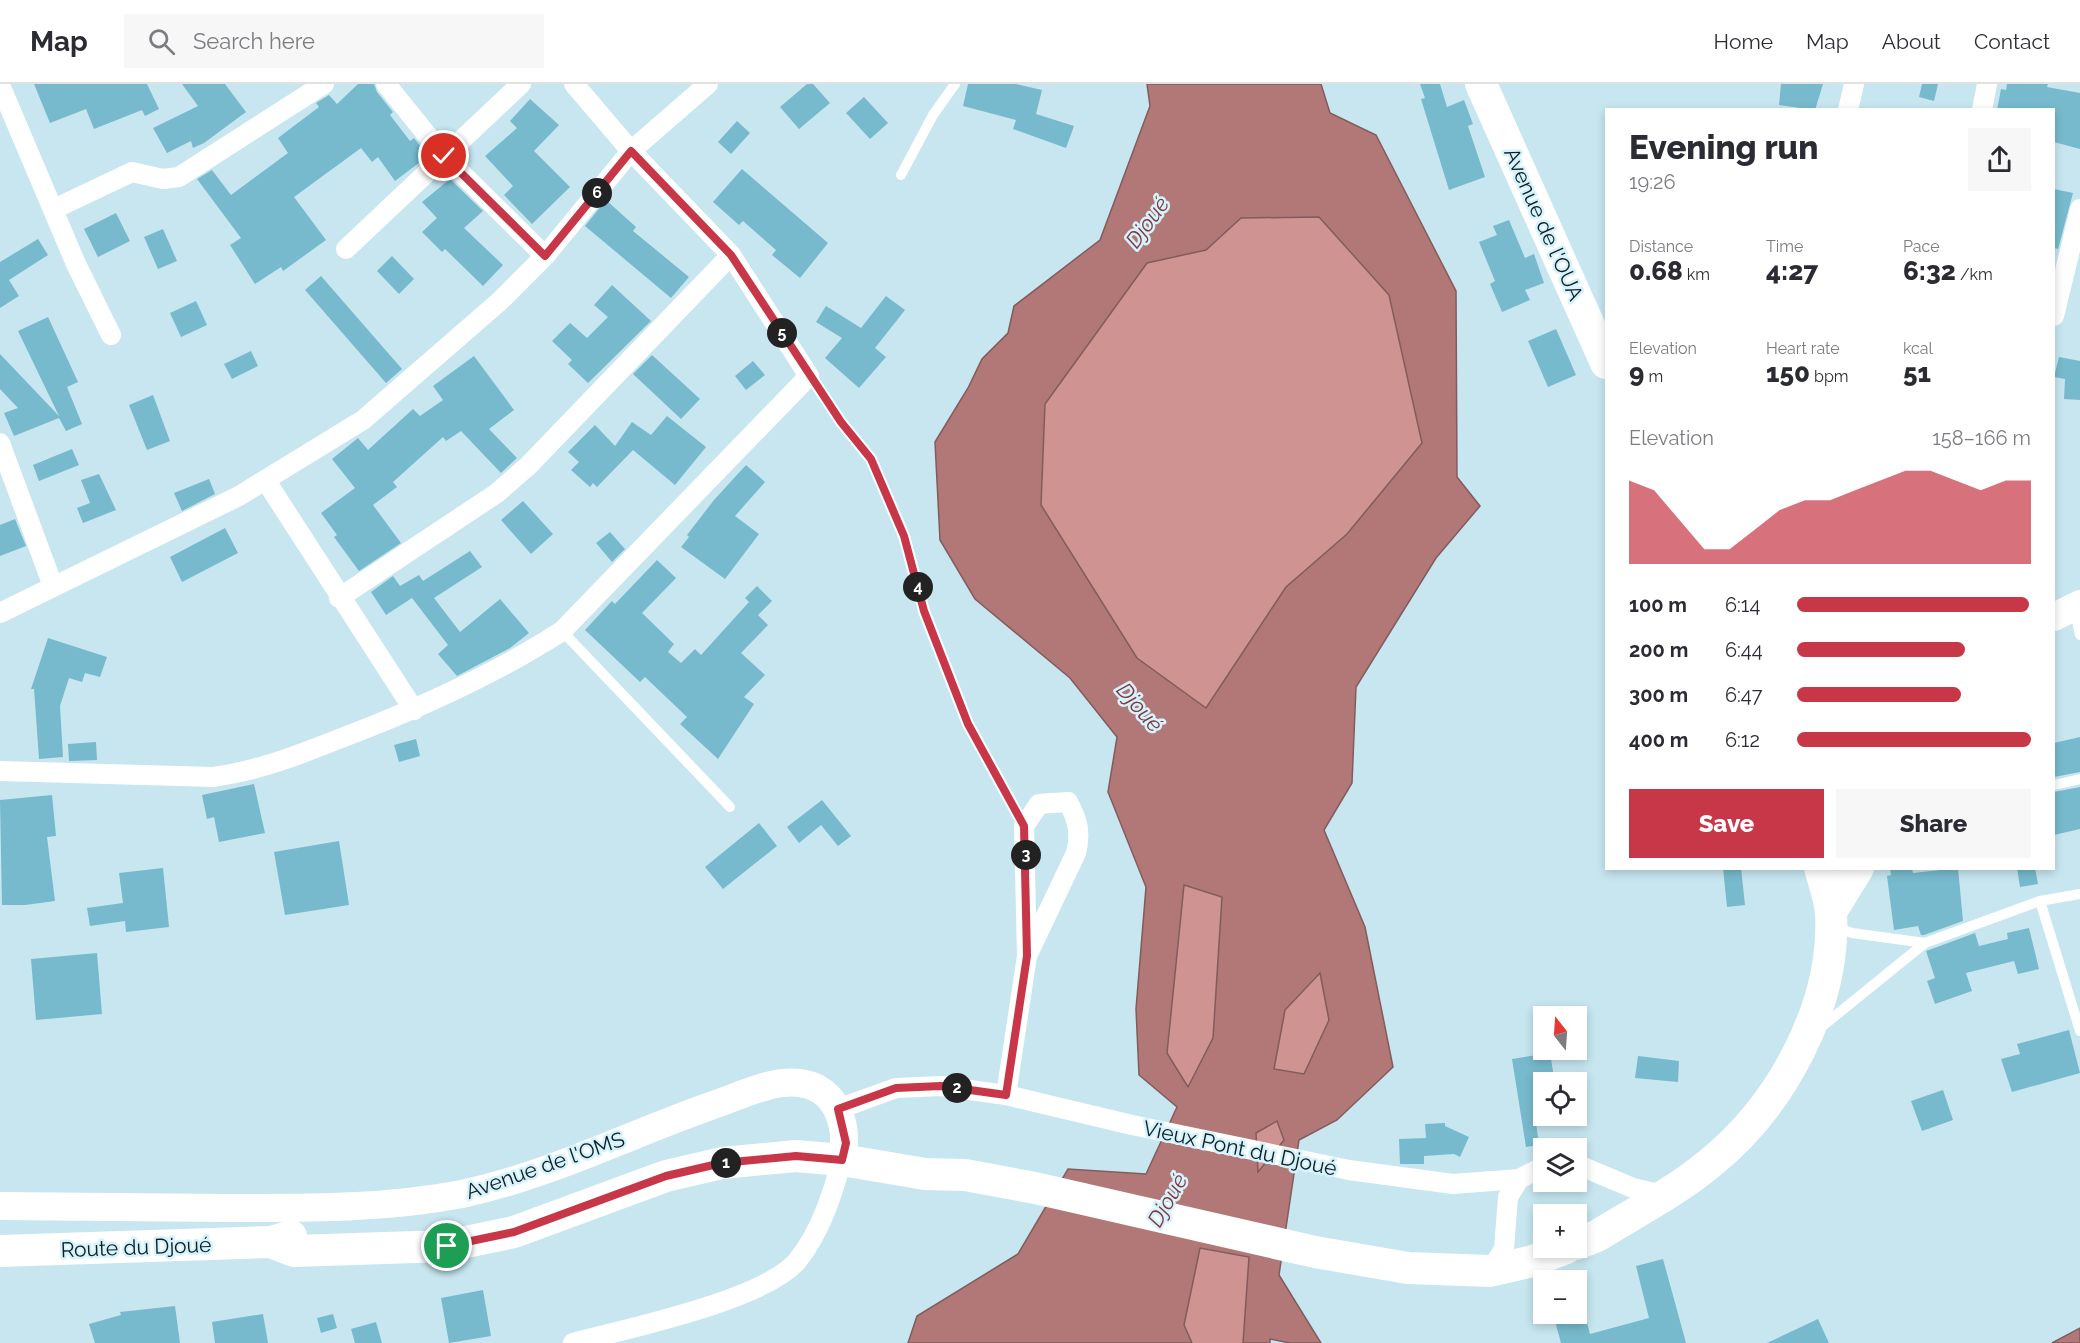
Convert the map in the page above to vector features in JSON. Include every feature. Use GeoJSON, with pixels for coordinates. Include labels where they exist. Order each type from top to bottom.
{"type":"FeatureCollection","features":[{"type":"Feature","properties":{"kind":"main road","name":"Avenue de l'OUA"},"geometry":{"type":"LineString","coordinates":[[1481,84],[1605,361]]}},
{"type":"Feature","properties":{"kind":"main road"},"geometry":{"type":"LineString","coordinates":[[1587,1240],[1597,1236],[1709,1165],[1746,1129],[1782,1085],[1804,1042],[1819,998],[1828,957],[1831,918],[1820,870]]}},
{"type":"Feature","properties":{"kind":"main road"},"geometry":{"type":"LineString","coordinates":[[1831,918],[1857,870]]}},
{"type":"Feature","properties":{"kind":"main road","name":"Route du Djoué"},"geometry":{"type":"LineString","coordinates":[[0,1251],[271,1242],[297,1234],[435,1228],[472,1222],[533,1205],[659,1160],[744,1140],[816,1139],[844,1152],[939,1159],[965,1175],[1035,1188],[1315,1252],[1408,1268],[1490,1271]]}},
{"type":"Feature","properties":{"kind":"main road"},"geometry":{"type":"LineString","coordinates":[[1490,1271],[1541,1258]]}},
{"type":"Feature","properties":{"kind":"street"},"geometry":{"type":"LineString","coordinates":[[54,209],[132,172],[163,179],[179,177],[324,84]]}},
{"type":"Feature","properties":{"kind":"street"},"geometry":{"type":"LineString","coordinates":[[386,84],[444,156],[545,256]]}},
{"type":"Feature","properties":{"kind":"street"},"geometry":{"type":"LineString","coordinates":[[346,249],[521,84]]}},
{"type":"Feature","properties":{"kind":"street"},"geometry":{"type":"LineString","coordinates":[[0,771],[213,777],[243,773],[279,762],[414,710],[523,657],[562,631],[809,376],[731,255],[631,151],[574,84]]}},
{"type":"Feature","properties":{"kind":"street"},"geometry":{"type":"LineString","coordinates":[[0,613],[266,481],[363,420],[500,301],[545,256],[631,151],[708,84]]}},
{"type":"Feature","properties":{"kind":"street"},"geometry":{"type":"LineString","coordinates":[[1848,108],[1854,84]]}},
{"type":"Feature","properties":{"kind":"street"},"geometry":{"type":"LineString","coordinates":[[1982,108],[1987,84]]}},
{"type":"Feature","properties":{"kind":"street"},"geometry":{"type":"LineString","coordinates":[[0,85],[6,113],[54,209],[88,291],[111,335]]}},
{"type":"Feature","properties":{"kind":"street"},"geometry":{"type":"LineString","coordinates":[[2055,312],[2080,209]]}},
{"type":"Feature","properties":{"kind":"street"},"geometry":{"type":"LineString","coordinates":[[339,598],[497,493],[529,465],[731,255]]}},
{"type":"Feature","properties":{"kind":"street"},"geometry":{"type":"LineString","coordinates":[[0,443],[53,586]]}},
{"type":"Feature","properties":{"kind":"street"},"geometry":{"type":"LineString","coordinates":[[266,481],[339,598],[414,710]]}},
{"type":"Feature","properties":{"kind":"street"},"geometry":{"type":"LineString","coordinates":[[1006,1095],[1027,956],[1024,826],[1039,804],[1068,802],[1076,817],[1081,835],[1076,853],[1027,956]]}},
{"type":"Feature","properties":{"kind":"street","name":"Avenue de l'OMS"},"geometry":{"type":"LineString","coordinates":[[0,1206],[314,1208],[398,1205],[464,1193],[530,1174],[685,1115],[770,1086],[798,1083],[819,1088],[838,1109]]}},
{"type":"Feature","properties":{"kind":"street","name":"Vieux Pont du Djoué"},"geometry":{"type":"LineString","coordinates":[[838,1109],[896,1088],[941,1086],[1006,1095],[1132,1125],[1349,1170],[1453,1184],[1519,1179]]}},
{"type":"Feature","properties":{"kind":"street"},"geometry":{"type":"LineString","coordinates":[[573,1343],[690,1312],[771,1282],[797,1261],[815,1233],[830,1201],[844,1152],[838,1109]]}},
{"type":"Feature","properties":{"kind":"street"},"geometry":{"type":"LineString","coordinates":[[1587,1169],[1633,1188],[1663,1195]]}},
{"type":"Feature","properties":{"kind":"street"},"geometry":{"type":"LineString","coordinates":[[1490,1271],[1504,1249],[1508,1197],[1519,1179],[1533,1172]]}},
{"type":"Feature","properties":{"kind":"lane"},"geometry":{"type":"LineString","coordinates":[[901,175],[933,115],[955,84]]}},
{"type":"Feature","properties":{"kind":"lane"},"geometry":{"type":"LineString","coordinates":[[809,376],[841,422],[871,459],[904,536],[924,611],[968,724],[1024,826]]}},
{"type":"Feature","properties":{"kind":"lane"},"geometry":{"type":"LineString","coordinates":[[2069,610],[2080,635]]}},
{"type":"Feature","properties":{"kind":"lane"},"geometry":{"type":"LineString","coordinates":[[562,631],[730,807]]}},
{"type":"Feature","properties":{"kind":"lane"},"geometry":{"type":"LineString","coordinates":[[2055,785],[2080,778]]}},
{"type":"Feature","properties":{"kind":"lane"},"geometry":{"type":"LineString","coordinates":[[1804,1042],[1925,943],[2040,902],[2080,894]]}},
{"type":"Feature","properties":{"kind":"lane"},"geometry":{"type":"LineString","coordinates":[[2040,902],[2080,1031]]}},
{"type":"Feature","properties":{"kind":"lane"},"geometry":{"type":"LineString","coordinates":[[1831,918],[1852,933],[1925,943]]}},
{"type":"Feature","properties":{"kind":"shaded area"},"geometry":{"type":"Polygon","coordinates":[[[1319,217],[1389,295],[1422,443],[1347,534],[1286,587],[1206,708],[1137,659],[1041,505],[1045,404],[1147,262],[1206,250],[1241,218],[1319,217]]]}},
{"type":"Feature","properties":{"kind":"shaded area"},"geometry":{"type":"Polygon","coordinates":[[[1183,885],[1222,896],[1213,1038],[1188,1087],[1167,1053],[1183,885]]]}},
{"type":"Feature","properties":{"kind":"shaded area"},"geometry":{"type":"Polygon","coordinates":[[[1320,972],[1329,1020],[1304,1074],[1273,1069],[1285,1010],[1320,972]]]}},
{"type":"Feature","properties":{"kind":"shaded area"},"geometry":{"type":"Polygon","coordinates":[[[1277,1120],[1284,1140],[1258,1173],[1256,1133],[1277,1120]]]}},
{"type":"Feature","properties":{"kind":"shaded area"},"geometry":{"type":"Polygon","coordinates":[[[1200,1248],[1249,1257],[1243,1343],[1192,1343],[1184,1325],[1200,1248]]]}},
{"type":"Feature","properties":{"kind":"water","name":"Djoué"},"geometry":{"type":"Polygon","coordinates":[[[1147,84],[1321,84],[1330,113],[1376,135],[1456,291],[1457,477],[1480,506],[1436,558],[1356,687],[1352,783],[1324,830],[1365,927],[1393,1067],[1337,1120],[1299,1140],[1279,1275],[1321,1343],[1290,1343],[1270,1339],[1270,1343],[1243,1343],[1249,1257],[1200,1248],[1184,1325],[1192,1343],[908,1343],[917,1316],[1018,1254],[1068,1169],[1146,1174],[1177,1107],[1139,1075],[1136,1009],[1146,887],[1108,792],[1117,737],[1070,678],[975,599],[940,540],[935,442],[968,388],[982,359],[1008,333],[1014,306],[1100,240],[1150,106],[1147,84]],[[1319,217],[1241,218],[1206,250],[1147,263],[1045,404],[1041,505],[1137,658],[1206,708],[1286,587],[1347,534],[1422,443],[1389,295],[1319,217]],[[1184,885],[1167,1053],[1188,1087],[1213,1038],[1222,897],[1184,885]],[[1320,973],[1285,1010],[1274,1069],[1304,1074],[1329,1020],[1320,973]],[[1277,1121],[1256,1133],[1258,1172],[1284,1140],[1277,1121]]]}},
{"type":"Feature","properties":{"kind":"water"},"geometry":{"type":"Polygon","coordinates":[[[2080,1328],[2080,1343],[2052,1343],[2080,1328]]]}},
{"type":"Feature","properties":{"kind":"building"},"geometry":{"type":"Polygon","coordinates":[[[34,84],[147,84],[159,109],[145,116],[142,110],[94,129],[86,109],[50,123],[34,84]]]}},
{"type":"Feature","properties":{"kind":"building"},"geometry":{"type":"Polygon","coordinates":[[[182,84],[225,84],[246,112],[204,143],[193,148],[191,141],[167,153],[153,128],[198,106],[182,84]]]}},
{"type":"Feature","properties":{"kind":"building"},"geometry":{"type":"Polygon","coordinates":[[[358,84],[374,84],[377,92],[393,112],[390,115],[410,141],[414,138],[428,156],[395,181],[378,157],[372,162],[361,148],[294,197],[326,240],[283,271],[281,267],[255,284],[230,245],[241,238],[197,179],[212,170],[231,195],[288,153],[278,138],[319,107],[316,103],[329,95],[337,104],[358,84]]]}},
{"type":"Feature","properties":{"kind":"building"},"geometry":{"type":"Polygon","coordinates":[[[807,84],[813,84],[830,103],[799,129],[780,107],[807,84]]]}},
{"type":"Feature","properties":{"kind":"building"},"geometry":{"type":"Polygon","coordinates":[[[968,84],[1016,84],[1042,90],[1036,114],[1074,126],[1066,148],[1013,129],[1016,120],[963,106],[968,84]]]}},
{"type":"Feature","properties":{"kind":"building"},"geometry":{"type":"Polygon","coordinates":[[[1420,84],[1440,84],[1447,107],[1464,100],[1473,124],[1468,126],[1485,177],[1449,190],[1421,99],[1425,98],[1420,84]]]}},
{"type":"Feature","properties":{"kind":"building"},"geometry":{"type":"Polygon","coordinates":[[[1781,84],[1823,84],[1816,108],[1779,105],[1781,84]]]}},
{"type":"Feature","properties":{"kind":"building"},"geometry":{"type":"Polygon","coordinates":[[[1922,84],[1938,84],[1934,101],[1919,97],[1922,84]]]}},
{"type":"Feature","properties":{"kind":"building"},"geometry":{"type":"Polygon","coordinates":[[[2007,84],[2048,84],[2047,87],[2080,93],[2080,149],[2055,142],[2055,108],[1997,108],[2001,89],[2006,90],[2007,84]]]}},
{"type":"Feature","properties":{"kind":"building"},"geometry":{"type":"Polygon","coordinates":[[[864,97],[888,123],[870,139],[846,113],[864,97]]]}},
{"type":"Feature","properties":{"kind":"building"},"geometry":{"type":"Polygon","coordinates":[[[530,99],[559,125],[534,151],[570,187],[532,224],[504,195],[513,186],[485,156],[517,128],[510,121],[530,99]]]}},
{"type":"Feature","properties":{"kind":"building"},"geometry":{"type":"Polygon","coordinates":[[[737,121],[750,133],[731,154],[718,142],[737,121]]]}},
{"type":"Feature","properties":{"kind":"building"},"geometry":{"type":"Polygon","coordinates":[[[742,169],[828,243],[800,278],[772,255],[776,250],[743,221],[739,225],[713,202],[742,169]]]}},
{"type":"Feature","properties":{"kind":"building"},"geometry":{"type":"Polygon","coordinates":[[[450,179],[483,211],[464,228],[503,265],[483,286],[445,249],[442,252],[422,232],[437,218],[422,202],[450,179]]]}},
{"type":"Feature","properties":{"kind":"building"},"geometry":{"type":"Polygon","coordinates":[[[2055,189],[2073,193],[2058,249],[2055,248],[2055,189]]]}},
{"type":"Feature","properties":{"kind":"building"},"geometry":{"type":"Polygon","coordinates":[[[606,200],[636,227],[633,231],[689,277],[671,298],[585,226],[606,200]]]}},
{"type":"Feature","properties":{"kind":"building"},"geometry":{"type":"Polygon","coordinates":[[[116,213],[130,241],[98,257],[84,229],[116,213]]]}},
{"type":"Feature","properties":{"kind":"building"},"geometry":{"type":"Polygon","coordinates":[[[1509,220],[1525,258],[1534,254],[1544,283],[1525,290],[1530,300],[1502,312],[1490,284],[1495,281],[1479,242],[1497,235],[1493,226],[1509,220]]]}},
{"type":"Feature","properties":{"kind":"building"},"geometry":{"type":"Polygon","coordinates":[[[163,229],[177,261],[158,269],[144,237],[163,229]]]}},
{"type":"Feature","properties":{"kind":"building"},"geometry":{"type":"Polygon","coordinates":[[[38,239],[48,255],[9,280],[19,296],[0,308],[0,262],[38,239]]]}},
{"type":"Feature","properties":{"kind":"building"},"geometry":{"type":"Polygon","coordinates":[[[392,256],[414,279],[399,294],[377,271],[392,256]]]}},
{"type":"Feature","properties":{"kind":"building"},"geometry":{"type":"Polygon","coordinates":[[[321,276],[402,369],[386,383],[305,290],[321,276]]]}},
{"type":"Feature","properties":{"kind":"building"},"geometry":{"type":"Polygon","coordinates":[[[612,285],[651,321],[588,383],[568,364],[572,360],[552,341],[570,323],[587,338],[608,317],[594,305],[612,285]]]}},
{"type":"Feature","properties":{"kind":"building"},"geometry":{"type":"Polygon","coordinates":[[[886,296],[905,310],[875,348],[886,357],[859,388],[825,358],[842,338],[816,322],[826,306],[861,328],[886,296]]]}},
{"type":"Feature","properties":{"kind":"building"},"geometry":{"type":"Polygon","coordinates":[[[196,301],[207,325],[181,337],[170,313],[196,301]]]}},
{"type":"Feature","properties":{"kind":"building"},"geometry":{"type":"Polygon","coordinates":[[[48,317],[78,382],[67,387],[82,424],[66,431],[59,418],[14,436],[4,413],[18,408],[0,389],[0,354],[59,416],[18,331],[48,317]]]}},
{"type":"Feature","properties":{"kind":"building"},"geometry":{"type":"Polygon","coordinates":[[[1556,329],[1576,375],[1548,387],[1528,341],[1556,329]]]}},
{"type":"Feature","properties":{"kind":"building"},"geometry":{"type":"Polygon","coordinates":[[[251,351],[258,366],[232,379],[224,364],[251,351]]]}},
{"type":"Feature","properties":{"kind":"building"},"geometry":{"type":"Polygon","coordinates":[[[652,355],[700,399],[681,419],[633,374],[652,355]]]}},
{"type":"Feature","properties":{"kind":"building"},"geometry":{"type":"Polygon","coordinates":[[[474,356],[514,410],[489,429],[517,458],[501,473],[461,431],[446,441],[443,437],[393,482],[397,487],[373,505],[401,543],[359,571],[334,537],[337,535],[321,513],[355,488],[332,459],[358,438],[368,450],[413,409],[420,416],[443,400],[433,386],[474,356]]]}},
{"type":"Feature","properties":{"kind":"building"},"geometry":{"type":"Polygon","coordinates":[[[2059,357],[2080,361],[2080,400],[2064,399],[2065,379],[2055,377],[2059,357]]]}},
{"type":"Feature","properties":{"kind":"building"},"geometry":{"type":"Polygon","coordinates":[[[753,361],[765,375],[746,390],[735,376],[753,361]]]}},
{"type":"Feature","properties":{"kind":"building"},"geometry":{"type":"Polygon","coordinates":[[[153,395],[170,441],[147,450],[129,405],[153,395]]]}},
{"type":"Feature","properties":{"kind":"building"},"geometry":{"type":"Polygon","coordinates":[[[667,416],[706,447],[675,485],[633,450],[597,487],[593,483],[590,487],[571,470],[579,462],[568,452],[595,425],[615,446],[632,422],[651,435],[667,416]]]}},
{"type":"Feature","properties":{"kind":"building"},"geometry":{"type":"Polygon","coordinates":[[[72,449],[79,465],[39,481],[33,465],[72,449]]]}},
{"type":"Feature","properties":{"kind":"building"},"geometry":{"type":"Polygon","coordinates":[[[746,465],[765,482],[735,516],[759,534],[725,579],[681,547],[689,537],[687,535],[714,500],[746,465]]]}},
{"type":"Feature","properties":{"kind":"building"},"geometry":{"type":"Polygon","coordinates":[[[99,474],[116,510],[83,523],[77,508],[90,503],[81,480],[99,474]]]}},
{"type":"Feature","properties":{"kind":"building"},"geometry":{"type":"Polygon","coordinates":[[[209,479],[215,494],[182,511],[174,493],[209,479]]]}},
{"type":"Feature","properties":{"kind":"building"},"geometry":{"type":"Polygon","coordinates":[[[523,501],[553,534],[531,554],[501,520],[523,501]]]}},
{"type":"Feature","properties":{"kind":"building"},"geometry":{"type":"Polygon","coordinates":[[[15,519],[26,546],[0,556],[0,525],[15,519]]]}},
{"type":"Feature","properties":{"kind":"building"},"geometry":{"type":"Polygon","coordinates":[[[225,528],[238,553],[182,582],[170,557],[225,528]]]}},
{"type":"Feature","properties":{"kind":"building"},"geometry":{"type":"Polygon","coordinates":[[[610,532],[625,549],[612,562],[596,543],[610,532]]]}},
{"type":"Feature","properties":{"kind":"building"},"geometry":{"type":"Polygon","coordinates":[[[470,551],[482,567],[434,598],[460,632],[500,599],[529,633],[510,648],[457,676],[438,654],[448,645],[412,598],[386,615],[371,592],[393,576],[400,586],[419,575],[423,581],[470,551]]]}},
{"type":"Feature","properties":{"kind":"building"},"geometry":{"type":"Polygon","coordinates":[[[657,560],[676,578],[642,613],[674,644],[668,652],[681,663],[695,649],[701,655],[749,602],[745,598],[757,586],[772,601],[758,615],[768,625],[741,653],[765,675],[744,697],[754,704],[718,759],[680,724],[687,717],[645,677],[640,682],[585,630],[612,601],[615,604],[657,560]]]}},
{"type":"Feature","properties":{"kind":"building"},"geometry":{"type":"Polygon","coordinates":[[[48,638],[107,657],[100,677],[85,673],[82,682],[69,678],[60,706],[63,757],[39,759],[34,689],[31,689],[48,638]]]}},
{"type":"Feature","properties":{"kind":"building"},"geometry":{"type":"Polygon","coordinates":[[[2080,737],[2080,772],[2055,777],[2055,743],[2080,737]]]}},
{"type":"Feature","properties":{"kind":"building"},"geometry":{"type":"Polygon","coordinates":[[[416,739],[420,756],[399,762],[394,745],[416,739]]]}},
{"type":"Feature","properties":{"kind":"building"},"geometry":{"type":"Polygon","coordinates":[[[96,742],[97,760],[69,761],[68,744],[96,742]]]}},
{"type":"Feature","properties":{"kind":"building"},"geometry":{"type":"Polygon","coordinates":[[[254,784],[265,833],[219,842],[214,817],[207,819],[202,795],[254,784]]]}},
{"type":"Feature","properties":{"kind":"building"},"geometry":{"type":"Polygon","coordinates":[[[2080,787],[2080,829],[2055,835],[2055,792],[2080,787]]]}},
{"type":"Feature","properties":{"kind":"building"},"geometry":{"type":"Polygon","coordinates":[[[52,795],[56,836],[47,837],[55,901],[2,905],[0,800],[52,795]]]}},
{"type":"Feature","properties":{"kind":"building"},"geometry":{"type":"Polygon","coordinates":[[[822,800],[851,836],[838,846],[821,825],[799,843],[787,827],[822,800]]]}},
{"type":"Feature","properties":{"kind":"building"},"geometry":{"type":"Polygon","coordinates":[[[759,823],[777,846],[723,889],[705,867],[759,823]]]}},
{"type":"Feature","properties":{"kind":"building"},"geometry":{"type":"Polygon","coordinates":[[[339,841],[349,905],[285,915],[274,852],[339,841]]]}},
{"type":"Feature","properties":{"kind":"building"},"geometry":{"type":"Polygon","coordinates":[[[163,868],[169,927],[126,932],[125,921],[90,926],[87,908],[123,903],[119,873],[163,868]]]}},
{"type":"Feature","properties":{"kind":"building"},"geometry":{"type":"Polygon","coordinates":[[[1723,870],[1741,870],[1745,905],[1727,907],[1723,870]]]}},
{"type":"Feature","properties":{"kind":"building"},"geometry":{"type":"Polygon","coordinates":[[[1890,870],[1912,870],[1913,873],[1958,870],[1963,921],[1924,935],[1921,935],[1918,926],[1894,930],[1887,876],[1891,875],[1890,870]]]}},
{"type":"Feature","properties":{"kind":"building"},"geometry":{"type":"Polygon","coordinates":[[[2017,870],[2035,870],[2038,884],[2020,887],[2017,870]]]}},
{"type":"Feature","properties":{"kind":"building"},"geometry":{"type":"Polygon","coordinates":[[[2029,928],[2039,969],[2018,974],[2014,961],[1966,973],[1972,991],[1935,1004],[1927,981],[1935,978],[1926,951],[1975,933],[1979,946],[2008,939],[2007,933],[2029,928]]]}},
{"type":"Feature","properties":{"kind":"building"},"geometry":{"type":"Polygon","coordinates":[[[97,953],[102,1014],[36,1020],[31,959],[97,953]]]}},
{"type":"Feature","properties":{"kind":"building"},"geometry":{"type":"Polygon","coordinates":[[[2069,1030],[2080,1073],[2012,1092],[2001,1059],[2020,1054],[2017,1044],[2069,1030]]]}},
{"type":"Feature","properties":{"kind":"building"},"geometry":{"type":"Polygon","coordinates":[[[1533,1056],[1533,1060],[1551,1060],[1553,1072],[1533,1072],[1533,1126],[1536,1126],[1538,1138],[1533,1138],[1533,1146],[1526,1147],[1512,1059],[1533,1056]]]}},
{"type":"Feature","properties":{"kind":"building"},"geometry":{"type":"Polygon","coordinates":[[[1638,1056],[1679,1061],[1678,1082],[1635,1078],[1638,1056]]]}},
{"type":"Feature","properties":{"kind":"building"},"geometry":{"type":"Polygon","coordinates":[[[1943,1090],[1953,1120],[1922,1131],[1911,1101],[1943,1090]]]}},
{"type":"Feature","properties":{"kind":"building"},"geometry":{"type":"Polygon","coordinates":[[[1445,1123],[1445,1126],[1469,1137],[1460,1157],[1454,1154],[1424,1156],[1424,1164],[1400,1164],[1399,1139],[1426,1138],[1425,1124],[1445,1123]]]}},
{"type":"Feature","properties":{"kind":"building"},"geometry":{"type":"Polygon","coordinates":[[[1663,1259],[1686,1343],[1561,1343],[1556,1324],[1587,1324],[1587,1322],[1590,1334],[1649,1318],[1636,1266],[1663,1259]]]}},
{"type":"Feature","properties":{"kind":"building"},"geometry":{"type":"Polygon","coordinates":[[[483,1290],[491,1336],[449,1343],[441,1298],[483,1290]]]}},
{"type":"Feature","properties":{"kind":"building"},"geometry":{"type":"Polygon","coordinates":[[[175,1306],[180,1343],[95,1343],[89,1324],[121,1315],[120,1312],[175,1306]]]}},
{"type":"Feature","properties":{"kind":"building"},"geometry":{"type":"Polygon","coordinates":[[[263,1314],[268,1343],[215,1343],[212,1322],[263,1314]]]}},
{"type":"Feature","properties":{"kind":"building"},"geometry":{"type":"Polygon","coordinates":[[[333,1314],[337,1328],[321,1333],[317,1318],[333,1314]]]}},
{"type":"Feature","properties":{"kind":"building"},"geometry":{"type":"Polygon","coordinates":[[[1818,1319],[1829,1343],[1767,1343],[1818,1319]]]}},
{"type":"Feature","properties":{"kind":"building"},"geometry":{"type":"Polygon","coordinates":[[[376,1322],[382,1343],[355,1343],[351,1329],[376,1322]]]}},
{"type":"Feature","properties":{"kind":"route"},"geometry":{"type":"LineString","coordinates":[[444,156],[545,256],[631,151],[731,255],[809,376],[841,422],[871,459],[904,536],[924,611],[968,724],[1024,826],[1027,881],[1027,956],[1006,1095],[941,1086],[896,1088],[838,1109],[846,1143],[842,1160],[796,1156],[722,1163],[666,1176],[514,1232],[447,1246]]}}]}
